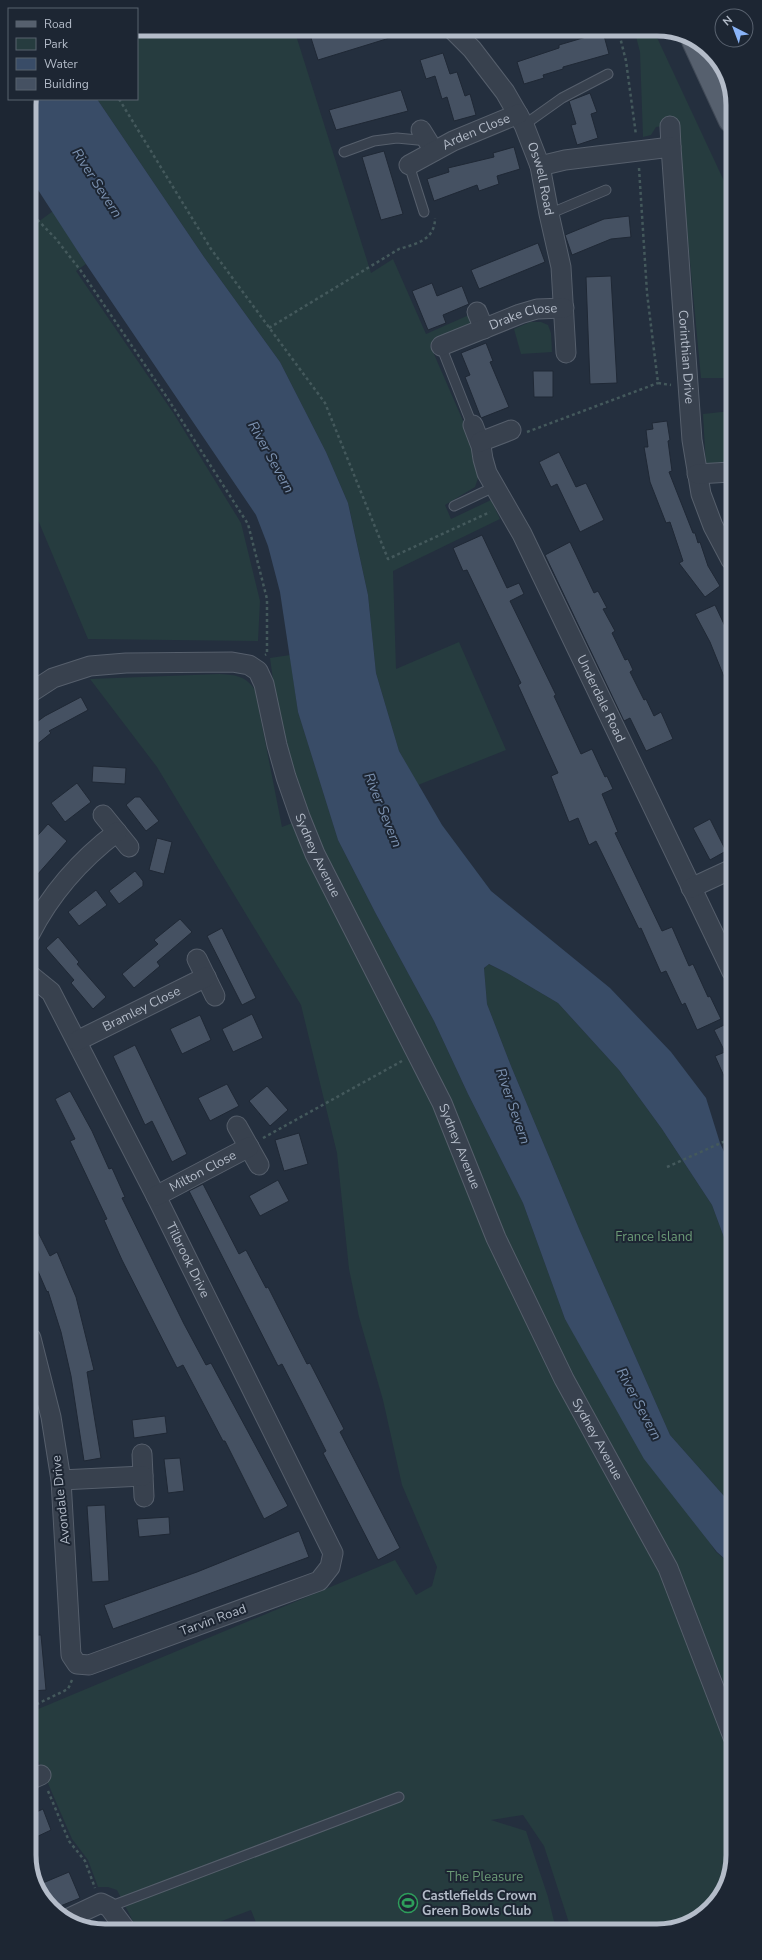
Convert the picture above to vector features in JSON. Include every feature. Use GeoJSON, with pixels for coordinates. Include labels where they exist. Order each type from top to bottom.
{"type":"FeatureCollection","features":[{"type":"Feature","properties":{"kind":"main road"},"geometry":{"type":"LineString","coordinates":[[696,48],[726,112]]}},
{"type":"Feature","properties":{"kind":"street","name":"Oswell Road"},"geometry":{"type":"LineString","coordinates":[[459,36],[490,71],[521,120],[540,166],[561,267],[566,353]]}},
{"type":"Feature","properties":{"kind":"street","name":"Arden Close"},"geometry":{"type":"LineString","coordinates":[[409,165],[427,141],[453,141],[521,120]]}},
{"type":"Feature","properties":{"kind":"street","name":"Corinthian Drive"},"geometry":{"type":"LineString","coordinates":[[670,126],[692,440],[701,494],[726,550]]}},
{"type":"Feature","properties":{"kind":"street"},"geometry":{"type":"LineString","coordinates":[[540,166],[565,160],[671,147]]}},
{"type":"Feature","properties":{"kind":"street","name":"Drake Close"},"geometry":{"type":"LineString","coordinates":[[442,346],[481,320],[520,314],[537,309],[564,308]]}},
{"type":"Feature","properties":{"kind":"street"},"geometry":{"type":"LineString","coordinates":[[474,428],[511,430]]}},
{"type":"Feature","properties":{"kind":"street","name":"Underdale Road"},"geometry":{"type":"LineString","coordinates":[[474,428],[482,459],[494,487],[522,534],[726,960]]}},
{"type":"Feature","properties":{"kind":"street"},"geometry":{"type":"LineString","coordinates":[[697,474],[726,472]]}},
{"type":"Feature","properties":{"kind":"street"},"geometry":{"type":"LineString","coordinates":[[36,689],[52,678],[90,666],[126,663],[232,662],[250,665]]}},
{"type":"Feature","properties":{"kind":"street","name":"Sydney Avenue"},"geometry":{"type":"LineString","coordinates":[[250,665],[258,671],[264,684],[277,745],[286,777],[315,854],[442,1102],[496,1238],[564,1379],[668,1568],[726,1719]]}},
{"type":"Feature","properties":{"kind":"street"},"geometry":{"type":"LineString","coordinates":[[103,815],[129,847]]}},
{"type":"Feature","properties":{"kind":"street"},"geometry":{"type":"LineString","coordinates":[[36,923],[47,904],[64,881],[100,845],[117,832]]}},
{"type":"Feature","properties":{"kind":"street"},"geometry":{"type":"LineString","coordinates":[[691,888],[726,872]]}},
{"type":"Feature","properties":{"kind":"street"},"geometry":{"type":"LineString","coordinates":[[197,959],[216,996]]}},
{"type":"Feature","properties":{"kind":"street","name":"Bramley Close"},"geometry":{"type":"LineString","coordinates":[[77,1041],[206,977]]}},
{"type":"Feature","properties":{"kind":"street","name":"Tilbrook Drive"},"geometry":{"type":"LineString","coordinates":[[36,980],[51,992],[77,1041],[156,1196],[333,1554]]}},
{"type":"Feature","properties":{"kind":"street","name":"Milton Close"},"geometry":{"type":"LineString","coordinates":[[237,1126],[260,1165]]}},
{"type":"Feature","properties":{"kind":"street","name":"Milton Close"},"geometry":{"type":"LineString","coordinates":[[156,1196],[249,1146]]}},
{"type":"Feature","properties":{"kind":"street","name":"Avondale Drive"},"geometry":{"type":"LineString","coordinates":[[36,1370],[52,1417],[61,1480],[71,1654],[77,1664]]}},
{"type":"Feature","properties":{"kind":"street"},"geometry":{"type":"LineString","coordinates":[[142,1454],[144,1497]]}},
{"type":"Feature","properties":{"kind":"street"},"geometry":{"type":"LineString","coordinates":[[61,1480],[143,1476]]}},
{"type":"Feature","properties":{"kind":"street","name":"Tarvin Road"},"geometry":{"type":"LineString","coordinates":[[77,1664],[89,1666],[319,1581],[330,1567],[333,1554]]}},
{"type":"Feature","properties":{"kind":"street"},"geometry":{"type":"LineString","coordinates":[[73,1916],[105,1905],[121,1924]]}},
{"type":"Feature","properties":{"kind":"lane"},"geometry":{"type":"LineString","coordinates":[[521,120],[608,74]]}},
{"type":"Feature","properties":{"kind":"lane"},"geometry":{"type":"LineString","coordinates":[[344,152],[374,141],[397,138],[427,141]]}},
{"type":"Feature","properties":{"kind":"lane"},"geometry":{"type":"LineString","coordinates":[[409,165],[424,212]]}},
{"type":"Feature","properties":{"kind":"lane"},"geometry":{"type":"LineString","coordinates":[[549,214],[606,190]]}},
{"type":"Feature","properties":{"kind":"lane"},"geometry":{"type":"LineString","coordinates":[[442,346],[474,428]]}},
{"type":"Feature","properties":{"kind":"lane"},"geometry":{"type":"LineString","coordinates":[[454,506],[494,487]]}},
{"type":"Feature","properties":{"kind":"lane"},"geometry":{"type":"LineString","coordinates":[[105,1905],[399,1797]]}},
{"type":"Feature","properties":{"kind":"path"},"geometry":{"type":"LineString","coordinates":[[620,36],[626,61],[637,152],[647,293],[658,383]]}},
{"type":"Feature","properties":{"kind":"path"},"geometry":{"type":"LineString","coordinates":[[120,100],[211,249],[324,404],[388,559],[505,505]]}},
{"type":"Feature","properties":{"kind":"path"},"geometry":{"type":"LineString","coordinates":[[269,328],[399,249],[418,244],[428,238],[435,226],[435,216]]}},
{"type":"Feature","properties":{"kind":"path"},"geometry":{"type":"LineString","coordinates":[[36,218],[56,238],[81,271],[168,399],[248,524],[267,599],[267,654],[250,665]]}},
{"type":"Feature","properties":{"kind":"path"},"geometry":{"type":"LineString","coordinates":[[511,430],[519,435],[658,383],[689,388]]}},
{"type":"Feature","properties":{"kind":"path"},"geometry":{"type":"LineString","coordinates":[[249,1146],[416,1053]]}},
{"type":"Feature","properties":{"kind":"path"},"geometry":{"type":"LineString","coordinates":[[668,1167],[726,1141]]}},
{"type":"Feature","properties":{"kind":"path"},"geometry":{"type":"LineString","coordinates":[[36,1705],[68,1689],[77,1664]]}},
{"type":"Feature","properties":{"kind":"path"},"geometry":{"type":"LineString","coordinates":[[36,1777],[69,1841],[85,1861],[105,1905]]}},
{"type":"Feature","properties":{"kind":"green space"},"geometry":{"type":"Polygon","coordinates":[[[138,36],[296,36],[371,273],[393,259],[426,334],[469,315],[470,323],[465,331],[430,345],[474,446],[481,469],[475,487],[445,505],[451,519],[491,500],[500,519],[393,571],[396,669],[459,642],[506,750],[418,785],[399,751],[376,673],[368,595],[348,503],[326,452],[280,362],[204,257],[98,100],[138,100],[138,36]]]}},
{"type":"Feature","properties":{"kind":"green space"},"geometry":{"type":"Polygon","coordinates":[[[636,36],[656,36],[726,185],[726,378],[701,378],[677,124],[656,127],[651,135],[643,137],[640,52],[636,36]]]}},
{"type":"Feature","properties":{"kind":"green space"},"geometry":{"type":"Polygon","coordinates":[[[53,211],[86,264],[76,271],[174,414],[241,523],[260,601],[258,641],[88,639],[36,515],[36,224],[53,211]]]}},
{"type":"Feature","properties":{"kind":"green space"},"geometry":{"type":"Polygon","coordinates":[[[530,322],[541,322],[548,325],[551,333],[552,352],[521,354],[514,329],[530,322]]]}},
{"type":"Feature","properties":{"kind":"green space"},"geometry":{"type":"Polygon","coordinates":[[[726,412],[726,465],[706,467],[703,414],[726,412]]]}},
{"type":"Feature","properties":{"kind":"green space"},"geometry":{"type":"Polygon","coordinates":[[[290,655],[298,712],[338,840],[434,1021],[468,1094],[523,1203],[565,1319],[716,1552],[726,1560],[726,1688],[691,1604],[570,1375],[316,839],[293,774],[278,716],[270,658],[290,655]]]}},
{"type":"Feature","properties":{"kind":"green space","name":"The Pleasure"},"geometry":{"type":"Polygon","coordinates":[[[220,674],[240,677],[252,685],[255,690],[282,827],[295,822],[439,1104],[568,1405],[662,1577],[726,1739],[725,1868],[717,1890],[712,1897],[706,1904],[688,1917],[657,1924],[569,1924],[544,1846],[523,1815],[491,1820],[526,1831],[548,1897],[555,1924],[257,1924],[251,1910],[214,1924],[134,1924],[117,1890],[108,1887],[98,1887],[88,1860],[72,1839],[36,1756],[36,1710],[395,1560],[416,1595],[432,1586],[437,1567],[402,1485],[383,1400],[359,1317],[349,1269],[337,1153],[301,1005],[157,767],[90,679],[220,674]]]}},
{"type":"Feature","properties":{"kind":"green space","name":"France Island"},"geometry":{"type":"Polygon","coordinates":[[[488,964],[507,973],[558,1003],[619,1070],[662,1129],[712,1205],[726,1243],[726,1497],[670,1435],[580,1231],[511,1066],[487,1004],[484,969],[488,964]]]}},
{"type":"Feature","properties":{"kind":"water","name":"River Severn"},"geometry":{"type":"Polygon","coordinates":[[[36,100],[98,100],[204,257],[280,362],[326,452],[348,503],[368,595],[376,673],[399,751],[442,825],[491,891],[610,988],[671,1052],[706,1098],[720,1143],[726,1156],[726,1243],[712,1205],[662,1129],[619,1070],[558,1003],[489,964],[484,968],[487,1004],[511,1066],[580,1231],[670,1435],[726,1497],[726,1560],[717,1552],[644,1459],[565,1319],[523,1203],[468,1094],[434,1021],[338,840],[298,712],[280,592],[268,546],[256,515],[86,264],[36,187],[36,100]]]}},
{"type":"Feature","properties":{"kind":"building"},"geometry":{"type":"Polygon","coordinates":[[[317,36],[396,36],[318,60],[311,38],[317,36]]]}},
{"type":"Feature","properties":{"kind":"building"},"geometry":{"type":"Polygon","coordinates":[[[589,36],[604,36],[609,54],[563,67],[563,69],[543,75],[544,78],[524,84],[517,62],[559,48],[559,45],[589,36]]]}},
{"type":"Feature","properties":{"kind":"building"},"geometry":{"type":"Polygon","coordinates":[[[443,53],[450,74],[457,72],[465,96],[470,94],[476,115],[454,121],[447,97],[442,99],[435,76],[426,79],[420,60],[443,53]]]}},
{"type":"Feature","properties":{"kind":"building"},"geometry":{"type":"Polygon","coordinates":[[[401,90],[408,111],[336,130],[329,110],[401,90]]]}},
{"type":"Feature","properties":{"kind":"building"},"geometry":{"type":"Polygon","coordinates":[[[590,93],[597,112],[591,114],[598,138],[577,145],[571,125],[576,124],[569,101],[590,93]]]}},
{"type":"Feature","properties":{"kind":"building"},"geometry":{"type":"Polygon","coordinates":[[[514,147],[520,169],[497,176],[499,184],[479,191],[477,185],[434,201],[427,179],[449,172],[448,168],[494,157],[493,153],[514,147]]]}},
{"type":"Feature","properties":{"kind":"building"},"geometry":{"type":"Polygon","coordinates":[[[384,151],[403,214],[381,220],[362,157],[384,151]]]}},
{"type":"Feature","properties":{"kind":"building"},"geometry":{"type":"Polygon","coordinates":[[[629,216],[631,237],[611,239],[572,255],[565,235],[604,219],[629,216]]]}},
{"type":"Feature","properties":{"kind":"building"},"geometry":{"type":"Polygon","coordinates":[[[538,243],[545,262],[479,289],[471,270],[538,243]]]}},
{"type":"Feature","properties":{"kind":"building"},"geometry":{"type":"Polygon","coordinates":[[[611,276],[617,383],[590,384],[586,277],[611,276]]]}},
{"type":"Feature","properties":{"kind":"building"},"geometry":{"type":"Polygon","coordinates":[[[432,283],[437,296],[462,286],[469,304],[443,315],[446,323],[428,330],[412,291],[432,283]]]}},
{"type":"Feature","properties":{"kind":"building"},"geometry":{"type":"Polygon","coordinates":[[[486,343],[493,361],[490,362],[509,407],[481,418],[465,377],[470,375],[461,353],[486,343]]]}},
{"type":"Feature","properties":{"kind":"building"},"geometry":{"type":"Polygon","coordinates":[[[533,371],[553,371],[553,397],[534,397],[533,371]]]}},
{"type":"Feature","properties":{"kind":"building"},"geometry":{"type":"Polygon","coordinates":[[[667,421],[672,471],[669,472],[693,533],[695,533],[698,543],[700,542],[708,566],[720,586],[705,597],[679,563],[683,561],[670,522],[666,523],[650,482],[644,447],[648,447],[646,430],[653,429],[652,423],[667,421]]]}},
{"type":"Feature","properties":{"kind":"building"},"geometry":{"type":"Polygon","coordinates":[[[559,452],[576,487],[586,483],[604,520],[580,532],[557,484],[551,487],[539,462],[559,452]]]}},
{"type":"Feature","properties":{"kind":"building"},"geometry":{"type":"Polygon","coordinates":[[[482,535],[507,588],[519,583],[524,594],[510,601],[556,695],[554,696],[581,754],[592,749],[605,777],[607,776],[613,789],[602,794],[618,832],[615,833],[662,931],[672,927],[689,966],[693,964],[708,997],[710,996],[721,1019],[697,1030],[685,1003],[682,1005],[666,971],[661,973],[641,928],[639,929],[596,841],[589,845],[578,818],[569,822],[551,776],[558,773],[518,685],[521,683],[467,570],[463,571],[453,548],[482,535]]]}},
{"type":"Feature","properties":{"kind":"building"},"geometry":{"type":"Polygon","coordinates":[[[570,542],[594,593],[598,591],[607,608],[603,609],[615,631],[612,633],[625,660],[628,659],[633,670],[630,672],[644,700],[646,699],[654,716],[661,712],[673,739],[646,751],[630,718],[624,721],[545,555],[570,542]]]}},
{"type":"Feature","properties":{"kind":"building"},"geometry":{"type":"Polygon","coordinates":[[[715,605],[726,628],[726,682],[710,642],[695,614],[715,605]]]}},
{"type":"Feature","properties":{"kind":"building"},"geometry":{"type":"Polygon","coordinates":[[[81,697],[88,710],[49,731],[51,733],[36,745],[36,723],[45,716],[81,697]]]}},
{"type":"Feature","properties":{"kind":"building"},"geometry":{"type":"Polygon","coordinates":[[[93,766],[126,768],[125,784],[92,782],[93,766]]]}},
{"type":"Feature","properties":{"kind":"building"},"geometry":{"type":"Polygon","coordinates":[[[77,783],[91,802],[65,822],[51,803],[77,783]]]}},
{"type":"Feature","properties":{"kind":"building"},"geometry":{"type":"Polygon","coordinates":[[[135,797],[140,797],[159,821],[146,831],[126,805],[135,797]]]}},
{"type":"Feature","properties":{"kind":"building"},"geometry":{"type":"Polygon","coordinates":[[[710,819],[726,851],[710,860],[693,828],[710,819]]]}},
{"type":"Feature","properties":{"kind":"building"},"geometry":{"type":"Polygon","coordinates":[[[48,824],[67,841],[36,876],[36,837],[48,824]]]}},
{"type":"Feature","properties":{"kind":"building"},"geometry":{"type":"Polygon","coordinates":[[[157,838],[172,842],[164,874],[149,870],[157,838]]]}},
{"type":"Feature","properties":{"kind":"building"},"geometry":{"type":"Polygon","coordinates":[[[135,871],[143,881],[143,886],[119,904],[109,891],[135,871]]]}},
{"type":"Feature","properties":{"kind":"building"},"geometry":{"type":"Polygon","coordinates":[[[96,890],[107,905],[79,926],[68,912],[96,890]]]}},
{"type":"Feature","properties":{"kind":"building"},"geometry":{"type":"Polygon","coordinates":[[[180,919],[192,932],[157,962],[160,966],[134,988],[122,974],[158,944],[154,940],[180,919]]]}},
{"type":"Feature","properties":{"kind":"building"},"geometry":{"type":"Polygon","coordinates":[[[222,928],[256,998],[242,1005],[207,936],[222,928]]]}},
{"type":"Feature","properties":{"kind":"building"},"geometry":{"type":"Polygon","coordinates":[[[58,937],[79,962],[77,964],[106,997],[93,1009],[71,983],[74,980],[46,948],[58,937]]]}},
{"type":"Feature","properties":{"kind":"building"},"geometry":{"type":"Polygon","coordinates":[[[252,1014],[263,1038],[233,1052],[222,1029],[252,1014]]]}},
{"type":"Feature","properties":{"kind":"building"},"geometry":{"type":"Polygon","coordinates":[[[200,1015],[211,1040],[182,1054],[170,1029],[200,1015]]]}},
{"type":"Feature","properties":{"kind":"building"},"geometry":{"type":"Polygon","coordinates":[[[726,1024],[726,1081],[715,1056],[725,1052],[714,1030],[726,1024]]]}},
{"type":"Feature","properties":{"kind":"building"},"geometry":{"type":"Polygon","coordinates":[[[135,1045],[187,1154],[172,1162],[152,1121],[145,1125],[113,1056],[135,1045]]]}},
{"type":"Feature","properties":{"kind":"building"},"geometry":{"type":"Polygon","coordinates":[[[227,1084],[239,1106],[210,1121],[198,1098],[227,1084]]]}},
{"type":"Feature","properties":{"kind":"building"},"geometry":{"type":"Polygon","coordinates":[[[267,1086],[288,1110],[270,1126],[249,1101],[267,1086]]]}},
{"type":"Feature","properties":{"kind":"building"},"geometry":{"type":"Polygon","coordinates":[[[70,1091],[92,1131],[109,1169],[112,1168],[125,1197],[122,1198],[184,1324],[206,1365],[211,1363],[288,1506],[264,1519],[225,1441],[223,1441],[183,1365],[177,1368],[122,1260],[104,1220],[107,1219],[70,1141],[75,1139],[55,1099],[70,1091]]]}},
{"type":"Feature","properties":{"kind":"building"},"geometry":{"type":"Polygon","coordinates":[[[299,1133],[308,1164],[284,1171],[275,1140],[299,1133]]]}},
{"type":"Feature","properties":{"kind":"building"},"geometry":{"type":"Polygon","coordinates":[[[278,1180],[289,1201],[260,1216],[249,1196],[278,1180]]]}},
{"type":"Feature","properties":{"kind":"building"},"geometry":{"type":"Polygon","coordinates":[[[203,1184],[239,1254],[246,1250],[266,1288],[268,1287],[307,1364],[310,1363],[344,1429],[340,1432],[400,1548],[378,1560],[323,1453],[326,1451],[302,1403],[282,1364],[278,1366],[189,1191],[203,1184]]]}},
{"type":"Feature","properties":{"kind":"building"},"geometry":{"type":"Polygon","coordinates":[[[36,1228],[50,1256],[57,1252],[76,1297],[94,1370],[87,1372],[101,1458],[84,1461],[71,1376],[61,1332],[48,1291],[47,1292],[36,1267],[36,1228]]]}},
{"type":"Feature","properties":{"kind":"building"},"geometry":{"type":"Polygon","coordinates":[[[165,1416],[167,1433],[134,1438],[132,1420],[165,1416]]]}},
{"type":"Feature","properties":{"kind":"building"},"geometry":{"type":"Polygon","coordinates":[[[180,1458],[184,1491],[168,1493],[164,1459],[180,1458]]]}},
{"type":"Feature","properties":{"kind":"building"},"geometry":{"type":"Polygon","coordinates":[[[105,1505],[109,1581],[92,1582],[87,1506],[105,1505]]]}},
{"type":"Feature","properties":{"kind":"building"},"geometry":{"type":"Polygon","coordinates":[[[169,1517],[170,1534],[139,1537],[137,1519],[169,1517]]]}},
{"type":"Feature","properties":{"kind":"building"},"geometry":{"type":"Polygon","coordinates":[[[299,1531],[309,1557],[113,1629],[104,1605],[197,1572],[299,1531]]]}},
{"type":"Feature","properties":{"kind":"building"},"geometry":{"type":"Polygon","coordinates":[[[36,1635],[41,1635],[46,1690],[36,1691],[36,1635]]]}},
{"type":"Feature","properties":{"kind":"building"},"geometry":{"type":"Polygon","coordinates":[[[43,1809],[51,1830],[36,1837],[36,1812],[43,1809]]]}},
{"type":"Feature","properties":{"kind":"building"},"geometry":{"type":"Polygon","coordinates":[[[69,1872],[80,1898],[59,1907],[42,1883],[69,1872]]]}},
{"type":"Feature","properties":{"kind":"place","name":"Castlefields Crown Green Bowls Club"},"geometry":{"type":"Point","coordinates":[408,1903]}}]}
